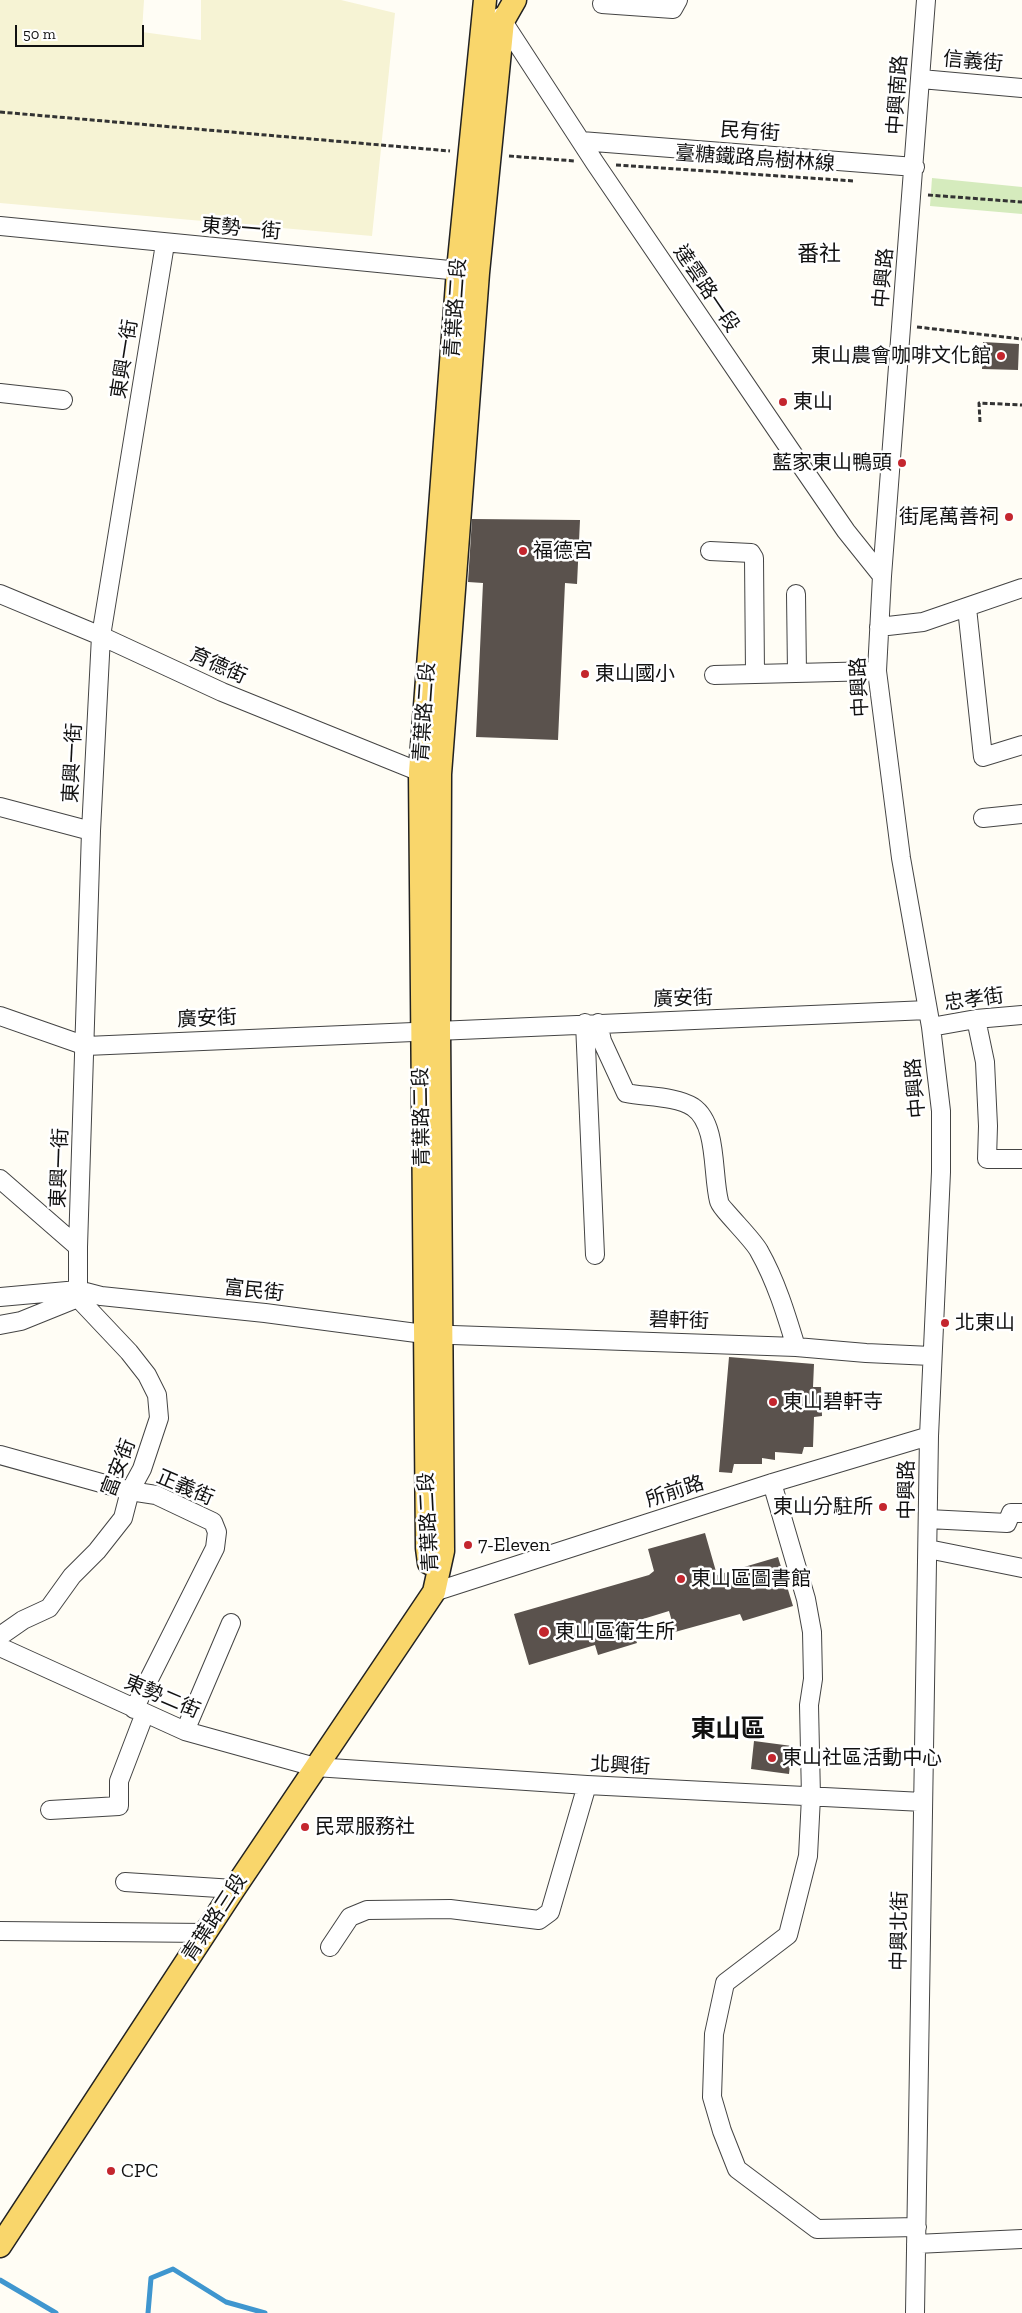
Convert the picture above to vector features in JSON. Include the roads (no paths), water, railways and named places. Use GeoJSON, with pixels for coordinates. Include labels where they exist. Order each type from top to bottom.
{"type":"FeatureCollection","features":[{"type":"Feature","properties":{"kind":"main road","name":"青葉路二段"},"geometry":{"type":"LineString","coordinates":[[481,153],[486,0]]}},
{"type":"Feature","properties":{"kind":"main road"},"geometry":{"type":"LineString","coordinates":[[503,21],[515,0]]}},
{"type":"Feature","properties":{"kind":"main road","name":"青葉路二段"},"geometry":{"type":"LineString","coordinates":[[434,1592],[442,1551],[433,1334],[430,773],[468,272],[481,153],[503,21]]}},
{"type":"Feature","properties":{"kind":"main road","name":"青葉路三段"},"geometry":{"type":"LineString","coordinates":[[0,2246],[234,1889],[434,1592]]}},
{"type":"Feature","properties":{"kind":"street","name":"達雲路一段"},"geometry":{"type":"LineString","coordinates":[[486,0],[503,21],[595,163],[846,531],[882,576]]}},
{"type":"Feature","properties":{"kind":"street"},"geometry":{"type":"LineString","coordinates":[[602,4],[674,9],[678,0]]}},
{"type":"Feature","properties":{"kind":"street","name":"中興南路"},"geometry":{"type":"LineString","coordinates":[[913,194],[926,0]]}},
{"type":"Feature","properties":{"kind":"street","name":"信義街"},"geometry":{"type":"LineString","coordinates":[[921,79],[1022,88]]}},
{"type":"Feature","properties":{"kind":"street","name":"民有街"},"geometry":{"type":"LineString","coordinates":[[581,141],[915,167]]}},
{"type":"Feature","properties":{"kind":"street","name":"中興路"},"geometry":{"type":"LineString","coordinates":[[913,194],[882,576],[877,672],[901,858],[929,1019],[941,1110],[941,1163],[931,1356],[928,1549]]}},
{"type":"Feature","properties":{"kind":"street","name":"東勢一街"},"geometry":{"type":"LineString","coordinates":[[0,226],[165,244],[468,272]]}},
{"type":"Feature","properties":{"kind":"street","name":"東興一街"},"geometry":{"type":"LineString","coordinates":[[78,1294],[91,831],[101,636],[165,244]]}},
{"type":"Feature","properties":{"kind":"street"},"geometry":{"type":"LineString","coordinates":[[0,393],[63,400]]}},
{"type":"Feature","properties":{"kind":"street"},"geometry":{"type":"LineString","coordinates":[[710,551],[751,553],[754,558],[755,674]]}},
{"type":"Feature","properties":{"kind":"street"},"geometry":{"type":"LineString","coordinates":[[879,627],[923,622],[1022,588]]}},
{"type":"Feature","properties":{"kind":"street","name":"育德街"},"geometry":{"type":"LineString","coordinates":[[0,594],[101,636],[222,692],[430,773]]}},
{"type":"Feature","properties":{"kind":"street"},"geometry":{"type":"LineString","coordinates":[[796,594],[797,674]]}},
{"type":"Feature","properties":{"kind":"street"},"geometry":{"type":"LineString","coordinates":[[967,608],[983,757],[1022,745]]}},
{"type":"Feature","properties":{"kind":"street"},"geometry":{"type":"LineString","coordinates":[[714,676],[877,672]]}},
{"type":"Feature","properties":{"kind":"street"},"geometry":{"type":"LineString","coordinates":[[0,807],[91,831]]}},
{"type":"Feature","properties":{"kind":"street"},"geometry":{"type":"LineString","coordinates":[[983,818],[1022,814]]}},
{"type":"Feature","properties":{"kind":"street","name":"廣安街"},"geometry":{"type":"LineString","coordinates":[[0,1016],[86,1046],[591,1023],[858,1015],[929,1019]]}},
{"type":"Feature","properties":{"kind":"street","name":"忠孝街"},"geometry":{"type":"LineString","coordinates":[[929,1019],[976,1019],[1022,1015]]}},
{"type":"Feature","properties":{"kind":"street"},"geometry":{"type":"LineString","coordinates":[[976,1019],[985,1062],[988,1126],[987,1159],[1022,1159]]}},
{"type":"Feature","properties":{"kind":"street"},"geometry":{"type":"LineString","coordinates":[[591,1023],[595,1256]]}},
{"type":"Feature","properties":{"kind":"street"},"geometry":{"type":"LineString","coordinates":[[591,1023],[602,1041],[626,1093],[676,1100],[694,1107],[704,1119],[711,1139],[719,1203],[759,1250],[774,1280],[796,1347]]}},
{"type":"Feature","properties":{"kind":"street"},"geometry":{"type":"LineString","coordinates":[[0,1179],[78,1247]]}},
{"type":"Feature","properties":{"kind":"street"},"geometry":{"type":"LineString","coordinates":[[0,1325],[21,1321],[78,1294]]}},
{"type":"Feature","properties":{"kind":"street","name":"富民街"},"geometry":{"type":"LineString","coordinates":[[0,1297],[78,1294],[265,1313],[433,1334]]}},
{"type":"Feature","properties":{"kind":"street","name":"富安街"},"geometry":{"type":"LineString","coordinates":[[0,1636],[23,1620],[49,1608],[72,1576],[97,1551],[123,1518],[130,1491],[142,1469],[156,1428],[159,1414],[157,1395],[147,1375],[78,1294]]}},
{"type":"Feature","properties":{"kind":"street","name":"碧軒街"},"geometry":{"type":"LineString","coordinates":[[433,1334],[796,1347],[931,1356]]}},
{"type":"Feature","properties":{"kind":"street","name":"所前路"},"geometry":{"type":"LineString","coordinates":[[434,1592],[772,1483],[929,1436]]}},
{"type":"Feature","properties":{"kind":"street","name":"正義街"},"geometry":{"type":"LineString","coordinates":[[0,1455],[130,1491],[156,1495],[213,1522],[217,1532],[216,1548],[139,1711],[119,1781],[119,1806],[50,1810]]}},
{"type":"Feature","properties":{"kind":"street"},"geometry":{"type":"LineString","coordinates":[[772,1483],[806,1599],[812,1632],[813,1679],[809,1705],[808,1738],[811,1797],[808,1856],[788,1936],[725,1983],[713,2043],[712,2097],[722,2131],[736,2169],[817,2229],[1022,2239]]}},
{"type":"Feature","properties":{"kind":"street"},"geometry":{"type":"LineString","coordinates":[[928,1519],[1007,1523],[1011,1513],[1022,1513]]}},
{"type":"Feature","properties":{"kind":"street"},"geometry":{"type":"LineString","coordinates":[[928,1549],[1022,1568]]}},
{"type":"Feature","properties":{"kind":"street","name":"中興北街"},"geometry":{"type":"LineString","coordinates":[[915,2313],[922,1802],[928,1549]]}},
{"type":"Feature","properties":{"kind":"street"},"geometry":{"type":"LineString","coordinates":[[185,1731],[231,1623]]}},
{"type":"Feature","properties":{"kind":"street","name":"東勢二街"},"geometry":{"type":"LineString","coordinates":[[0,1648],[185,1731],[315,1767]]}},
{"type":"Feature","properties":{"kind":"street","name":"北興街"},"geometry":{"type":"LineString","coordinates":[[315,1767],[587,1785],[922,1802]]}},
{"type":"Feature","properties":{"kind":"street"},"geometry":{"type":"LineString","coordinates":[[330,1948],[350,1916],[368,1910],[450,1909],[539,1920],[550,1912],[587,1785]]}},
{"type":"Feature","properties":{"kind":"street"},"geometry":{"type":"LineString","coordinates":[[125,1882],[234,1889]]}},
{"type":"Feature","properties":{"kind":"street"},"geometry":{"type":"LineString","coordinates":[[0,1931],[206,1933]]}},
{"type":"Feature","properties":{"kind":"waterway"},"geometry":{"type":"LineString","coordinates":[[148,2313],[151,2278],[173,2269],[226,2302],[265,2313]]}},
{"type":"Feature","properties":{"kind":"waterway"},"geometry":{"type":"LineString","coordinates":[[0,2280],[56,2313]]}},
{"type":"Feature","properties":{"kind":"place","name":"東山農會咖啡文化館"},"geometry":{"type":"Point","coordinates":[1001,356]}},
{"type":"Feature","properties":{"kind":"place","name":"東山"},"geometry":{"type":"Point","coordinates":[783,402]}},
{"type":"Feature","properties":{"kind":"place","name":"藍家東山鴨頭"},"geometry":{"type":"Point","coordinates":[902,463]}},
{"type":"Feature","properties":{"kind":"place","name":"街尾萬善祠"},"geometry":{"type":"Point","coordinates":[1009,517]}},
{"type":"Feature","properties":{"kind":"place","name":"福德宮"},"geometry":{"type":"Point","coordinates":[523,551]}},
{"type":"Feature","properties":{"kind":"place","name":"東山國小"},"geometry":{"type":"Point","coordinates":[585,674]}},
{"type":"Feature","properties":{"kind":"place","name":"北東山"},"geometry":{"type":"Point","coordinates":[945,1323]}},
{"type":"Feature","properties":{"kind":"place","name":"東山碧軒寺"},"geometry":{"type":"Point","coordinates":[773,1402]}},
{"type":"Feature","properties":{"kind":"place","name":"東山分駐所"},"geometry":{"type":"Point","coordinates":[883,1507]}},
{"type":"Feature","properties":{"kind":"place","name":"7-Eleven"},"geometry":{"type":"Point","coordinates":[468,1545]}},
{"type":"Feature","properties":{"kind":"place","name":"東山區圖書館"},"geometry":{"type":"Point","coordinates":[681,1579]}},
{"type":"Feature","properties":{"kind":"place","name":"東山區衛生所"},"geometry":{"type":"Point","coordinates":[544,1632]}},
{"type":"Feature","properties":{"kind":"place","name":"東山社區活動中心"},"geometry":{"type":"Point","coordinates":[772,1758]}},
{"type":"Feature","properties":{"kind":"place","name":"民眾服務社"},"geometry":{"type":"Point","coordinates":[305,1827]}},
{"type":"Feature","properties":{"kind":"place","name":"CPC"},"geometry":{"type":"Point","coordinates":[111,2171]}},
{"type":"Feature","properties":{"kind":"district","name":"番社"},"geometry":{"type":"Point","coordinates":[819,255]}},
{"type":"Feature","properties":{"kind":"district","name":"東山區"},"geometry":{"type":"Point","coordinates":[728,1730]}}]}
